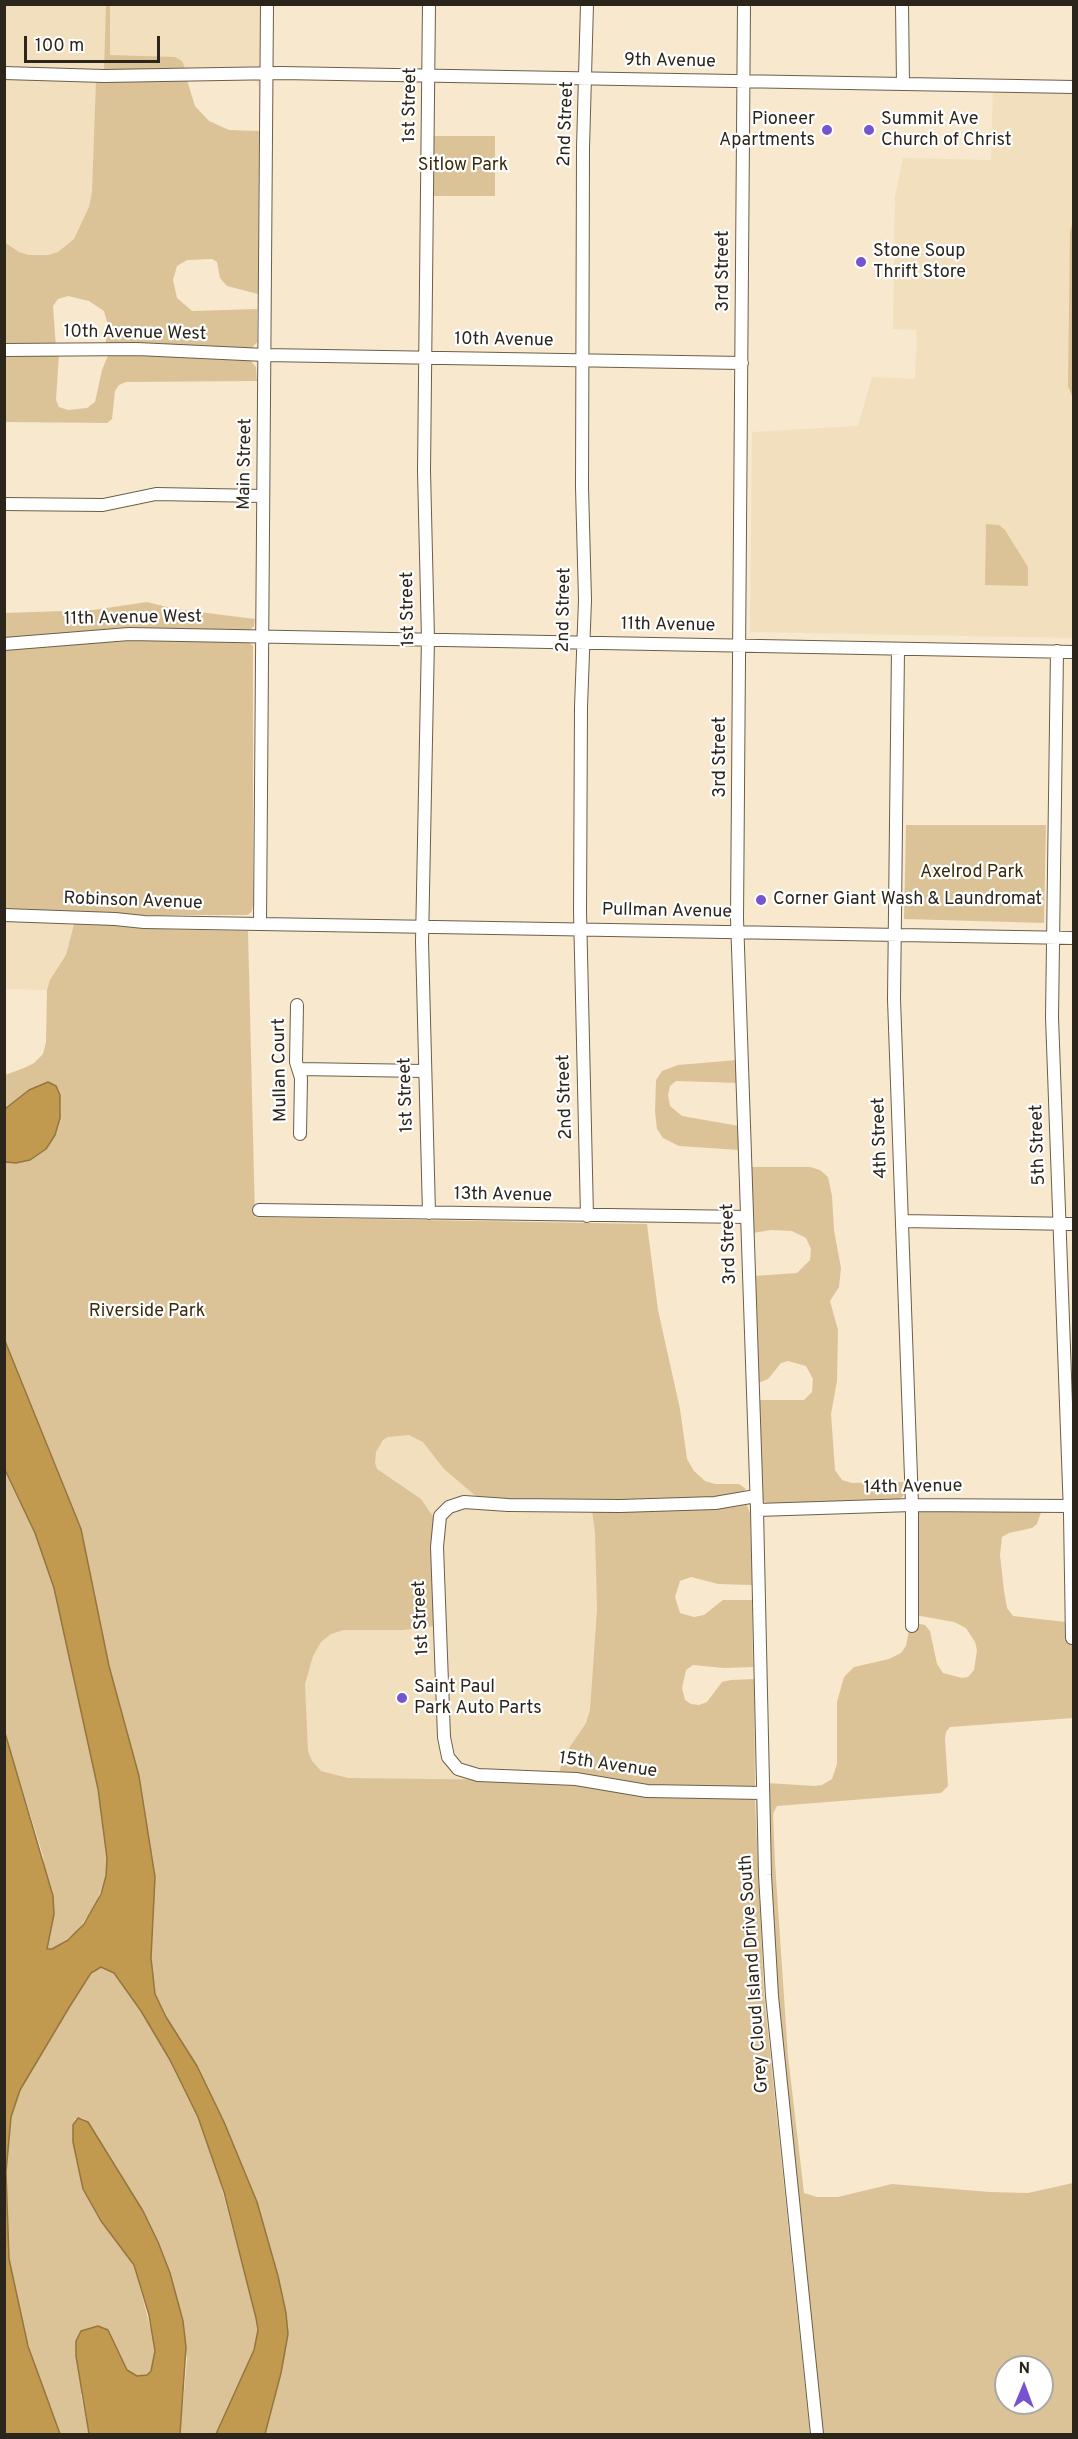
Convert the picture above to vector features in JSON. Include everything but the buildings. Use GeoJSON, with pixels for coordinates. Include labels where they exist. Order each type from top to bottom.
{"type":"FeatureCollection","features":[{"type":"Feature","properties":{"kind":"street","name":"Main Street"},"geometry":{"type":"LineString","coordinates":[[260,923],[267,4]]}},
{"type":"Feature","properties":{"kind":"street","name":"1st Street"},"geometry":{"type":"LineString","coordinates":[[429,4],[424,471],[428,639],[422,926],[423,1071],[429,1213]]}},
{"type":"Feature","properties":{"kind":"street","name":"2nd Street"},"geometry":{"type":"LineString","coordinates":[[587,4],[583,148],[584,642],[580,929],[587,1216]]}},
{"type":"Feature","properties":{"kind":"street","name":"3rd Street"},"geometry":{"type":"LineString","coordinates":[[744,4],[738,932],[757,1510]]}},
{"type":"Feature","properties":{"kind":"street"},"geometry":{"type":"LineString","coordinates":[[902,4],[903,84]]}},
{"type":"Feature","properties":{"kind":"street","name":"9th Avenue"},"geometry":{"type":"LineString","coordinates":[[4,73],[104,76],[267,74],[586,78],[1074,87]]}},
{"type":"Feature","properties":{"kind":"street","name":"10th Avenue West"},"geometry":{"type":"LineString","coordinates":[[4,350],[141,349],[265,356]]}},
{"type":"Feature","properties":{"kind":"street","name":"10th Avenue"},"geometry":{"type":"LineString","coordinates":[[265,356],[742,363]]}},
{"type":"Feature","properties":{"kind":"street"},"geometry":{"type":"LineString","coordinates":[[4,504],[103,505],[156,494],[263,496]]}},
{"type":"Feature","properties":{"kind":"street","name":"11th Avenue West"},"geometry":{"type":"LineString","coordinates":[[4,644],[115,634],[262,637]]}},
{"type":"Feature","properties":{"kind":"street","name":"11th Avenue"},"geometry":{"type":"LineString","coordinates":[[262,637],[1074,652]]}},
{"type":"Feature","properties":{"kind":"street","name":"4th Street"},"geometry":{"type":"LineString","coordinates":[[898,649],[895,1012],[912,1505],[912,1626]]}},
{"type":"Feature","properties":{"kind":"street","name":"5th Street"},"geometry":{"type":"LineString","coordinates":[[1057,651],[1052,1017],[1070,1506],[1072,1638]]}},
{"type":"Feature","properties":{"kind":"street","name":"Robinson Avenue"},"geometry":{"type":"LineString","coordinates":[[4,915],[115,918],[144,922],[260,923]]}},
{"type":"Feature","properties":{"kind":"street","name":"Pullman Avenue"},"geometry":{"type":"LineString","coordinates":[[260,923],[1074,938]]}},
{"type":"Feature","properties":{"kind":"street","name":"Mullan Court"},"geometry":{"type":"LineString","coordinates":[[297,1005],[296,1062],[301,1077],[300,1134]]}},
{"type":"Feature","properties":{"kind":"street"},"geometry":{"type":"LineString","coordinates":[[298,1069],[423,1071]]}},
{"type":"Feature","properties":{"kind":"street","name":"13th Avenue"},"geometry":{"type":"LineString","coordinates":[[259,1210],[747,1217]]}},
{"type":"Feature","properties":{"kind":"street"},"geometry":{"type":"LineString","coordinates":[[902,1221],[1074,1224]]}},
{"type":"Feature","properties":{"kind":"street","name":"1st Street"},"geometry":{"type":"LineString","coordinates":[[452,1763],[447,1754],[444,1737],[437,1547],[439,1520],[447,1509],[467,1502],[514,1506],[635,1506],[715,1503],[756,1496]]}},
{"type":"Feature","properties":{"kind":"street","name":"14th Avenue"},"geometry":{"type":"LineString","coordinates":[[757,1510],[912,1505],[1070,1506]]}},
{"type":"Feature","properties":{"kind":"street","name":"Grey Cloud Island Drive South"},"geometry":{"type":"LineString","coordinates":[[757,1510],[768,1955],[817,2434]]}},
{"type":"Feature","properties":{"kind":"street","name":"15th Avenue"},"geometry":{"type":"LineString","coordinates":[[452,1763],[460,1770],[470,1774],[558,1777],[642,1791],[763,1793]]}},
{"type":"Feature","properties":{"kind":"shaded area"},"geometry":{"type":"Polygon","coordinates":[[[5,5],[262,5],[262,61],[259,87],[252,79],[111,80],[110,260],[5,258],[5,5]]]}},
{"type":"Feature","properties":{"kind":"shaded area"},"geometry":{"type":"Polygon","coordinates":[[[993,86],[1073,90],[1073,638],[750,632],[752,432],[858,426],[872,377],[915,379],[917,330],[893,329],[895,197],[903,158],[991,160],[993,86]]]}},
{"type":"Feature","properties":{"kind":"shaded area"},"geometry":{"type":"Polygon","coordinates":[[[5,918],[85,921],[84,991],[5,989],[5,918]]]}},
{"type":"Feature","properties":{"kind":"shaded area"},"geometry":{"type":"Polygon","coordinates":[[[48,1082],[56,1086],[60,1095],[60,1118],[55,1135],[46,1149],[30,1160],[16,1163],[5,1162],[5,1109],[29,1090],[48,1082]]]}},
{"type":"Feature","properties":{"kind":"shaded area"},"geometry":{"type":"Polygon","coordinates":[[[287,1218],[587,1223],[603,1788],[301,1777],[287,1218]]]}},
{"type":"Feature","properties":{"kind":"shaded area"},"geometry":{"type":"Polygon","coordinates":[[[5,1341],[81,1529],[109,1666],[139,1776],[155,1877],[151,1958],[155,1994],[166,2017],[197,2066],[224,2122],[257,2202],[278,2276],[288,2334],[281,2373],[265,2434],[216,2434],[254,2350],[258,2330],[256,2318],[224,2192],[198,2117],[170,2060],[141,2011],[114,1973],[101,1967],[91,1973],[70,2006],[20,2090],[11,2117],[6,2172],[9,2259],[28,2346],[60,2434],[5,2434],[5,1733],[53,1896],[54,1914],[47,1949],[52,1949],[68,1940],[84,1924],[101,1894],[106,1876],[107,1858],[98,1789],[54,1588],[35,1533],[5,1470],[5,1341]]]}},
{"type":"Feature","properties":{"kind":"shaded area"},"geometry":{"type":"Polygon","coordinates":[[[78,2118],[88,2122],[143,2211],[170,2273],[183,2321],[186,2347],[180,2434],[89,2434],[76,2356],[76,2341],[81,2331],[98,2326],[108,2330],[127,2370],[137,2376],[147,2375],[151,2371],[155,2351],[149,2315],[134,2265],[101,2221],[83,2189],[73,2142],[73,2125],[78,2118]]]}},
{"type":"Feature","properties":{"kind":"green space"},"geometry":{"type":"Polygon","coordinates":[[[106,4],[110,5],[110,55],[175,57],[182,61],[186,71],[104,71],[106,4]]]}},
{"type":"Feature","properties":{"kind":"green space"},"geometry":{"type":"Polygon","coordinates":[[[96,80],[187,80],[195,106],[209,121],[229,130],[259,131],[258,294],[227,286],[220,278],[217,262],[212,259],[187,260],[177,266],[173,280],[177,298],[192,311],[257,309],[257,342],[252,348],[105,347],[108,326],[104,311],[89,301],[68,296],[58,299],[53,306],[56,348],[5,347],[4,242],[19,252],[29,255],[48,255],[58,252],[74,239],[89,207],[92,192],[96,80]]]}},
{"type":"Feature","properties":{"kind":"green space","name":"Sitlow Park"},"geometry":{"type":"Polygon","coordinates":[[[432,136],[495,136],[495,196],[431,196],[432,136]]]}},
{"type":"Feature","properties":{"kind":"green space"},"geometry":{"type":"Polygon","coordinates":[[[1073,220],[1073,398],[1068,386],[1070,232],[1073,220]]]}},
{"type":"Feature","properties":{"kind":"green space"},"geometry":{"type":"Polygon","coordinates":[[[150,352],[251,361],[256,367],[257,381],[126,382],[119,385],[115,391],[112,419],[107,423],[5,422],[5,353],[59,354],[56,400],[59,407],[68,410],[87,408],[95,402],[102,370],[109,353],[150,352]]]}},
{"type":"Feature","properties":{"kind":"green space"},"geometry":{"type":"Polygon","coordinates":[[[986,524],[999,525],[1005,530],[1028,567],[1028,586],[985,585],[986,524]]]}},
{"type":"Feature","properties":{"kind":"green space"},"geometry":{"type":"Polygon","coordinates":[[[147,602],[175,609],[255,619],[254,626],[248,632],[5,641],[4,613],[93,610],[147,602]]]}},
{"type":"Feature","properties":{"kind":"green space"},"geometry":{"type":"Polygon","coordinates":[[[89,638],[248,641],[253,646],[253,905],[248,915],[114,915],[5,911],[5,646],[89,638]]]}},
{"type":"Feature","properties":{"kind":"green space","name":"Axelrod Park"},"geometry":{"type":"Polygon","coordinates":[[[906,825],[1046,825],[1044,923],[904,919],[906,825]]]}},
{"type":"Feature","properties":{"kind":"green space","name":"Riverside Park"},"geometry":{"type":"Polygon","coordinates":[[[75,920],[118,922],[156,929],[248,931],[255,1217],[647,1224],[658,1310],[680,1409],[687,1459],[694,1471],[705,1481],[715,1484],[739,1484],[746,1489],[743,1492],[713,1500],[514,1502],[477,1497],[444,1469],[423,1442],[409,1435],[388,1437],[383,1440],[376,1452],[377,1469],[421,1499],[434,1518],[431,1543],[435,1626],[403,1630],[344,1630],[331,1634],[321,1642],[313,1656],[305,1684],[308,1751],[312,1761],[321,1771],[348,1778],[518,1780],[755,1800],[764,1994],[810,2434],[265,2434],[281,2373],[288,2334],[278,2276],[257,2202],[224,2122],[197,2066],[166,2017],[155,1994],[151,1958],[155,1877],[139,1776],[109,1666],[81,1529],[5,1341],[5,1162],[16,1163],[30,1160],[46,1149],[55,1135],[61,1109],[60,1095],[29,1090],[5,1109],[5,1075],[34,1063],[43,1054],[46,1042],[47,990],[50,980],[66,955],[75,920]]]}},
{"type":"Feature","properties":{"kind":"green space"},"geometry":{"type":"Polygon","coordinates":[[[737,1060],[738,1083],[676,1081],[670,1086],[668,1095],[670,1106],[682,1116],[739,1126],[739,1150],[679,1146],[663,1138],[657,1129],[655,1112],[656,1080],[662,1071],[678,1065],[737,1060]]]}},
{"type":"Feature","properties":{"kind":"green space"},"geometry":{"type":"Polygon","coordinates":[[[751,1167],[810,1167],[820,1170],[828,1177],[841,1268],[839,1287],[830,1301],[838,1330],[837,1381],[831,1414],[835,1470],[842,1480],[852,1483],[905,1482],[904,1495],[899,1500],[769,1505],[763,1500],[758,1400],[804,1400],[812,1392],[813,1379],[806,1366],[788,1361],[781,1363],[768,1379],[758,1383],[754,1276],[797,1273],[810,1260],[811,1249],[806,1238],[792,1231],[771,1230],[753,1233],[751,1167]]]}},
{"type":"Feature","properties":{"kind":"green space"},"geometry":{"type":"Polygon","coordinates":[[[4,1470],[35,1533],[54,1588],[93,1762],[107,1848],[106,1876],[95,1906],[75,1934],[50,1950],[46,1947],[51,1928],[43,1856],[5,1733],[4,1470]]]}},
{"type":"Feature","properties":{"kind":"green space"},"geometry":{"type":"Polygon","coordinates":[[[747,1505],[750,1513],[752,1585],[718,1584],[691,1577],[680,1581],[675,1597],[680,1613],[694,1617],[704,1615],[723,1600],[752,1600],[753,1667],[724,1668],[693,1665],[686,1670],[682,1688],[685,1700],[699,1705],[707,1702],[722,1682],[754,1679],[755,1786],[752,1788],[656,1788],[559,1773],[565,1754],[586,1723],[590,1710],[597,1610],[595,1533],[592,1510],[747,1505]]]}},
{"type":"Feature","properties":{"kind":"green space"},"geometry":{"type":"Polygon","coordinates":[[[1042,1509],[1037,1524],[1032,1528],[1009,1533],[1002,1537],[1000,1555],[1004,1591],[1007,1608],[1013,1616],[1066,1622],[1067,1641],[1073,1642],[1073,1718],[950,1727],[945,1739],[948,1786],[941,1793],[777,1806],[773,1814],[775,1863],[788,2056],[804,2193],[817,2197],[838,2197],[892,2184],[1028,2193],[1073,2183],[1073,2434],[823,2434],[776,1976],[768,1783],[814,1786],[822,1785],[832,1779],[837,1764],[837,1702],[844,1677],[854,1667],[889,1659],[901,1653],[906,1646],[909,1630],[915,1623],[925,1625],[930,1631],[937,1664],[943,1673],[962,1678],[968,1677],[974,1670],[977,1650],[966,1628],[954,1622],[915,1615],[917,1510],[1042,1509]]]}},
{"type":"Feature","properties":{"kind":"green space"},"geometry":{"type":"Polygon","coordinates":[[[104,1967],[111,1970],[118,1978],[141,2011],[170,2060],[198,2117],[215,2163],[256,2318],[258,2335],[251,2359],[216,2434],[180,2434],[187,2359],[170,2273],[143,2211],[88,2122],[82,2118],[75,2119],[73,2130],[75,2154],[83,2189],[101,2221],[134,2265],[154,2341],[154,2366],[147,2375],[141,2377],[131,2374],[123,2364],[81,2394],[89,2434],[60,2434],[22,2324],[6,2231],[6,2172],[11,2117],[20,2090],[70,2006],[91,1973],[104,1967]]]}},
{"type":"Feature","properties":{"kind":"place","name":"Pioneer Apartments"},"geometry":{"type":"Point","coordinates":[827,130]}},
{"type":"Feature","properties":{"kind":"place","name":"Summit Ave Church of Christ"},"geometry":{"type":"Point","coordinates":[869,130]}},
{"type":"Feature","properties":{"kind":"place","name":"Stone Soup Thrift Store"},"geometry":{"type":"Point","coordinates":[861,262]}},
{"type":"Feature","properties":{"kind":"place","name":"Corner Giant Wash & Laundromat"},"geometry":{"type":"Point","coordinates":[761,900]}},
{"type":"Feature","properties":{"kind":"place","name":"Saint Paul Park Auto Parts"},"geometry":{"type":"Point","coordinates":[402,1698]}}]}
